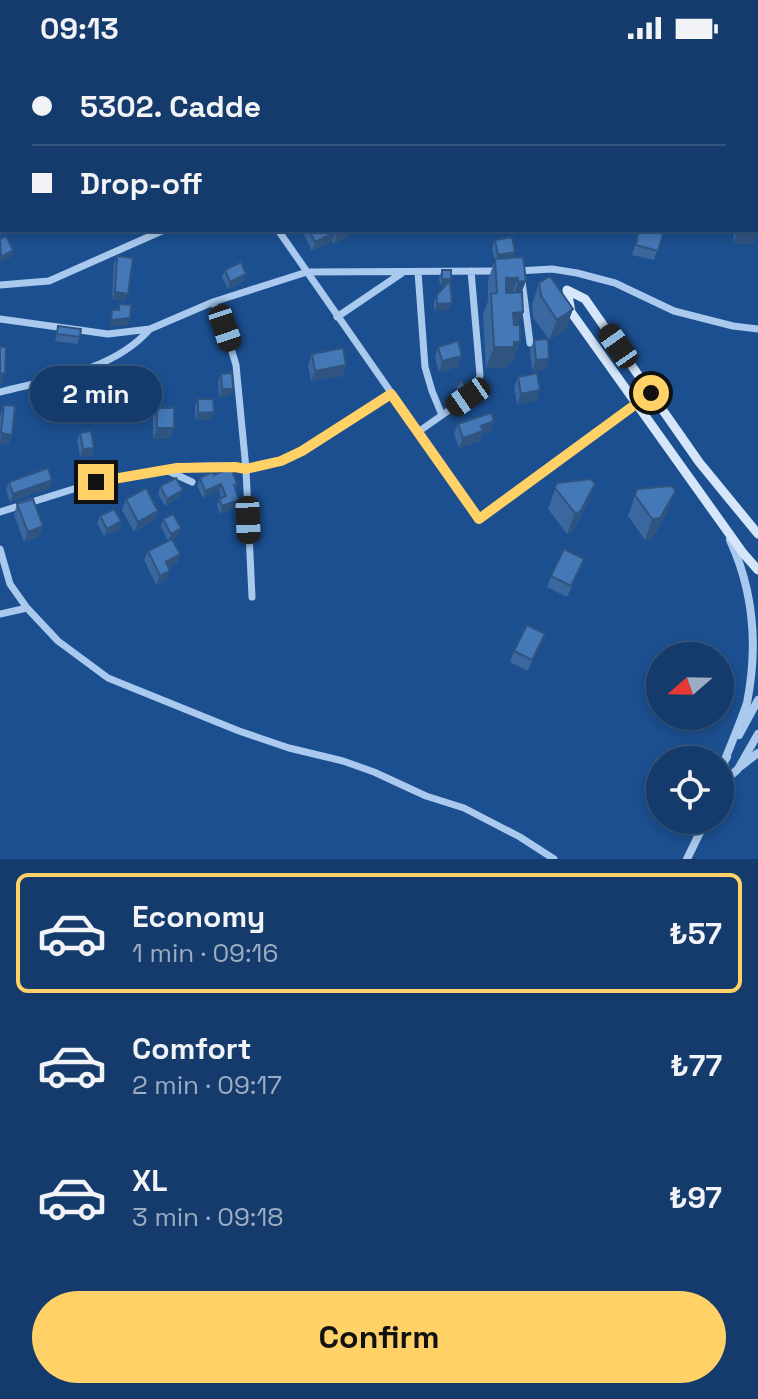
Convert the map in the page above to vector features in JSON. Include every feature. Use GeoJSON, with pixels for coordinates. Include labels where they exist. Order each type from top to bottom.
{"type":"FeatureCollection","features":[{"type":"Feature","properties":{"kind":"main road"},"geometry":{"type":"LineString","coordinates":[[758,534],[699,462],[585,299],[567,290],[571,312],[758,570]]}},
{"type":"Feature","properties":{"kind":"main road"},"geometry":{"type":"LineString","coordinates":[[637,404],[651,393]]}},
{"type":"Feature","properties":{"kind":"street"},"geometry":{"type":"LineString","coordinates":[[0,285],[49,281],[159,232]]}},
{"type":"Feature","properties":{"kind":"street"},"geometry":{"type":"LineString","coordinates":[[279,232],[479,519],[637,404]]}},
{"type":"Feature","properties":{"kind":"street"},"geometry":{"type":"LineString","coordinates":[[0,319],[108,334],[150,329],[213,302],[307,272],[552,269],[615,283],[674,311],[758,329]]}},
{"type":"Feature","properties":{"kind":"street"},"geometry":{"type":"LineString","coordinates":[[418,432],[468,397],[480,380],[471,271]]}},
{"type":"Feature","properties":{"kind":"street"},"geometry":{"type":"LineString","coordinates":[[521,271],[530,343]]}},
{"type":"Feature","properties":{"kind":"street"},"geometry":{"type":"LineString","coordinates":[[337,317],[404,272]]}},
{"type":"Feature","properties":{"kind":"street"},"geometry":{"type":"LineString","coordinates":[[418,272],[425,367],[442,415]]}},
{"type":"Feature","properties":{"kind":"street"},"geometry":{"type":"LineString","coordinates":[[213,302],[236,365],[246,469],[252,597]]}},
{"type":"Feature","properties":{"kind":"street"},"geometry":{"type":"LineString","coordinates":[[0,392],[79,372],[111,359],[140,341],[150,329]]}},
{"type":"Feature","properties":{"kind":"street"},"geometry":{"type":"LineString","coordinates":[[0,512],[96,482],[177,468],[246,469],[268,464],[293,456],[391,394]]}},
{"type":"Feature","properties":{"kind":"street"},"geometry":{"type":"LineString","coordinates":[[166,470],[192,482]]}},
{"type":"Feature","properties":{"kind":"street"},"geometry":{"type":"LineString","coordinates":[[723,525],[745,576],[756,630],[755,666],[748,701],[730,746]]}},
{"type":"Feature","properties":{"kind":"street"},"geometry":{"type":"LineString","coordinates":[[0,549],[10,584],[27,608],[58,641],[108,678],[239,731],[289,748],[343,761],[426,796],[464,808],[554,859]]}},
{"type":"Feature","properties":{"kind":"street"},"geometry":{"type":"LineString","coordinates":[[0,614],[27,608]]}},
{"type":"Feature","properties":{"kind":"street"},"geometry":{"type":"LineString","coordinates":[[733,746],[758,700]]}},
{"type":"Feature","properties":{"kind":"street"},"geometry":{"type":"LineString","coordinates":[[738,769],[758,734]]}},
{"type":"Feature","properties":{"kind":"street"},"geometry":{"type":"LineString","coordinates":[[734,773],[758,753]]}},
{"type":"Feature","properties":{"kind":"street"},"geometry":{"type":"LineString","coordinates":[[687,859],[699,834]]}},
{"type":"Feature","properties":{"kind":"building"},"geometry":{"type":"Polygon","coordinates":[[[310,232],[336,232],[315,242],[310,232]]]}},
{"type":"Feature","properties":{"kind":"building"},"geometry":{"type":"Polygon","coordinates":[[[639,232],[663,232],[658,251],[636,245],[639,232]]]}},
{"type":"Feature","properties":{"kind":"building"},"geometry":{"type":"Polygon","coordinates":[[[6,236],[13,250],[1,257],[0,239],[6,236]]]}},
{"type":"Feature","properties":{"kind":"building"},"geometry":{"type":"Polygon","coordinates":[[[512,237],[515,252],[498,255],[495,240],[512,237]]]}},
{"type":"Feature","properties":{"kind":"building"},"geometry":{"type":"Polygon","coordinates":[[[117,256],[133,258],[128,294],[115,292],[117,256]]]}},
{"type":"Feature","properties":{"kind":"building"},"geometry":{"type":"Polygon","coordinates":[[[523,257],[526,281],[506,278],[506,293],[522,292],[523,312],[513,313],[514,325],[520,325],[520,342],[514,342],[514,347],[494,347],[491,294],[497,293],[495,259],[523,257]]]}},
{"type":"Feature","properties":{"kind":"building"},"geometry":{"type":"Polygon","coordinates":[[[241,262],[246,274],[230,282],[225,270],[241,262]]]}},
{"type":"Feature","properties":{"kind":"building"},"geometry":{"type":"Polygon","coordinates":[[[442,270],[451,270],[451,279],[442,279],[442,270]]]}},
{"type":"Feature","properties":{"kind":"building"},"geometry":{"type":"Polygon","coordinates":[[[550,276],[573,309],[557,320],[541,296],[539,283],[550,276]]]}},
{"type":"Feature","properties":{"kind":"building"},"geometry":{"type":"Polygon","coordinates":[[[450,280],[452,303],[437,304],[437,295],[450,280]]]}},
{"type":"Feature","properties":{"kind":"building"},"geometry":{"type":"Polygon","coordinates":[[[119,304],[131,305],[130,318],[111,320],[112,310],[119,310],[119,304]]]}},
{"type":"Feature","properties":{"kind":"building"},"geometry":{"type":"Polygon","coordinates":[[[58,326],[81,329],[80,337],[57,334],[58,326]]]}},
{"type":"Feature","properties":{"kind":"building"},"geometry":{"type":"Polygon","coordinates":[[[548,339],[549,359],[536,360],[534,340],[548,339]]]}},
{"type":"Feature","properties":{"kind":"building"},"geometry":{"type":"Polygon","coordinates":[[[458,341],[462,356],[442,361],[438,347],[458,341]]]}},
{"type":"Feature","properties":{"kind":"building"},"geometry":{"type":"Polygon","coordinates":[[[0,347],[6,347],[5,374],[0,373],[0,347]]]}},
{"type":"Feature","properties":{"kind":"building"},"geometry":{"type":"Polygon","coordinates":[[[343,348],[346,365],[315,371],[312,354],[343,348]]]}},
{"type":"Feature","properties":{"kind":"building"},"geometry":{"type":"Polygon","coordinates":[[[232,373],[233,389],[222,389],[221,374],[232,373]]]}},
{"type":"Feature","properties":{"kind":"building"},"geometry":{"type":"Polygon","coordinates":[[[537,373],[540,390],[521,394],[518,377],[537,373]]]}},
{"type":"Feature","properties":{"kind":"building"},"geometry":{"type":"Polygon","coordinates":[[[461,381],[466,385],[459,391],[455,387],[461,381]]]}},
{"type":"Feature","properties":{"kind":"building"},"geometry":{"type":"Polygon","coordinates":[[[198,399],[213,399],[214,412],[198,413],[198,399]]]}},
{"type":"Feature","properties":{"kind":"building"},"geometry":{"type":"Polygon","coordinates":[[[4,405],[15,406],[12,435],[1,433],[4,405]]]}},
{"type":"Feature","properties":{"kind":"building"},"geometry":{"type":"Polygon","coordinates":[[[157,408],[174,408],[174,428],[157,428],[157,408]]]}},
{"type":"Feature","properties":{"kind":"building"},"geometry":{"type":"Polygon","coordinates":[[[491,413],[494,421],[481,426],[483,431],[463,438],[458,424],[491,413]]]}},
{"type":"Feature","properties":{"kind":"building"},"geometry":{"type":"Polygon","coordinates":[[[91,431],[94,448],[83,449],[80,433],[91,431]]]}},
{"type":"Feature","properties":{"kind":"building"},"geometry":{"type":"Polygon","coordinates":[[[48,468],[52,480],[13,494],[9,482],[48,468]]]}},
{"type":"Feature","properties":{"kind":"building"},"geometry":{"type":"Polygon","coordinates":[[[231,468],[239,500],[222,506],[219,499],[226,496],[221,484],[205,491],[200,478],[231,468]]]}},
{"type":"Feature","properties":{"kind":"building"},"geometry":{"type":"Polygon","coordinates":[[[176,478],[183,490],[167,499],[160,486],[176,478]]]}},
{"type":"Feature","properties":{"kind":"building"},"geometry":{"type":"Polygon","coordinates":[[[591,479],[595,484],[580,512],[575,513],[555,488],[557,483],[591,479]]]}},
{"type":"Feature","properties":{"kind":"building"},"geometry":{"type":"Polygon","coordinates":[[[671,486],[675,492],[660,518],[652,519],[635,495],[637,489],[671,486]]]}},
{"type":"Feature","properties":{"kind":"building"},"geometry":{"type":"Polygon","coordinates":[[[146,488],[158,511],[138,522],[126,499],[146,488]]]}},
{"type":"Feature","properties":{"kind":"building"},"geometry":{"type":"Polygon","coordinates":[[[33,499],[43,526],[28,532],[17,504],[33,499]]]}},
{"type":"Feature","properties":{"kind":"building"},"geometry":{"type":"Polygon","coordinates":[[[114,509],[121,521],[107,529],[100,516],[114,509]]]}},
{"type":"Feature","properties":{"kind":"building"},"geometry":{"type":"Polygon","coordinates":[[[173,514],[181,528],[171,534],[163,519],[173,514]]]}},
{"type":"Feature","properties":{"kind":"building"},"geometry":{"type":"Polygon","coordinates":[[[172,539],[180,554],[166,562],[170,571],[160,576],[148,551],[172,539]]]}},
{"type":"Feature","properties":{"kind":"building"},"geometry":{"type":"Polygon","coordinates":[[[564,549],[584,559],[571,586],[551,576],[564,549]]]}},
{"type":"Feature","properties":{"kind":"building"},"geometry":{"type":"Polygon","coordinates":[[[527,625],[545,634],[532,660],[514,651],[527,625]]]}},
{"type":"Feature","properties":{"kind":"route"},"geometry":{"type":"LineString","coordinates":[[96,482],[177,468],[246,469],[281,461],[391,394],[479,519],[651,393]]}}]}
